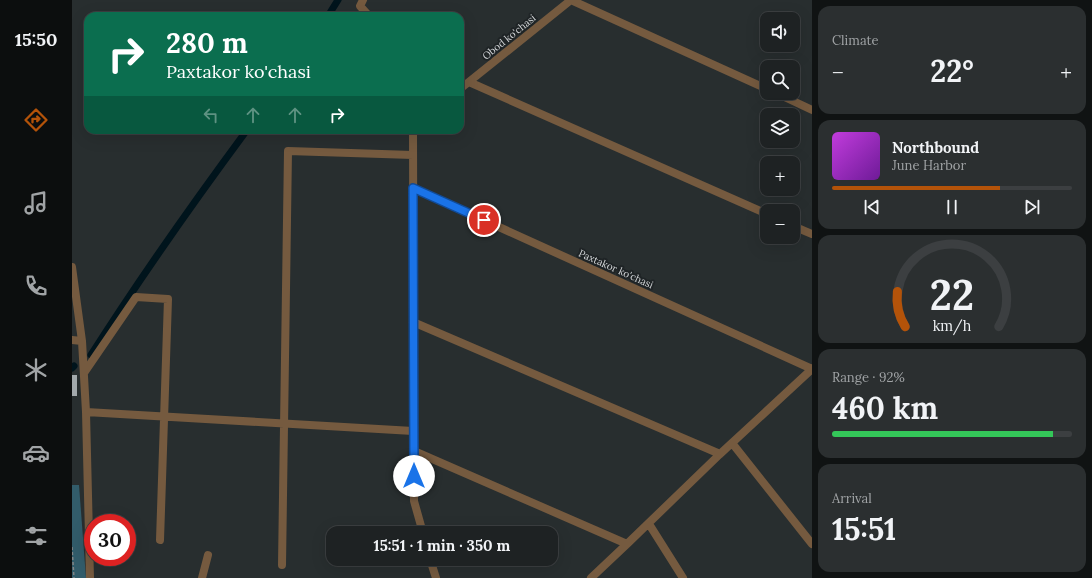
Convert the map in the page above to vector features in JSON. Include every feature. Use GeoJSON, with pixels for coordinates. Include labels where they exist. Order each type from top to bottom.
{"type":"FeatureCollection","features":[{"type":"Feature","properties":{"kind":"street"},"geometry":{"type":"LineString","coordinates":[[363,0],[360,6],[365,12]]}},
{"type":"Feature","properties":{"kind":"street"},"geometry":{"type":"LineString","coordinates":[[571,0],[760,86]]}},
{"type":"Feature","properties":{"kind":"street","name":"Obod ko'chasi"},"geometry":{"type":"LineString","coordinates":[[464,86],[571,0]]}},
{"type":"Feature","properties":{"kind":"street"},"geometry":{"type":"LineString","coordinates":[[469,82],[760,211]]}},
{"type":"Feature","properties":{"kind":"street"},"geometry":{"type":"LineString","coordinates":[[791,100],[812,110]]}},
{"type":"Feature","properties":{"kind":"street"},"geometry":{"type":"LineString","coordinates":[[413,134],[414,501],[421,526]]}},
{"type":"Feature","properties":{"kind":"street"},"geometry":{"type":"LineString","coordinates":[[282,565],[288,151],[413,155]]}},
{"type":"Feature","properties":{"kind":"street","name":"Paxtakor ko'chasi"},"geometry":{"type":"LineString","coordinates":[[413,188],[812,369]]}},
{"type":"Feature","properties":{"kind":"street"},"geometry":{"type":"LineString","coordinates":[[800,229],[812,234]]}},
{"type":"Feature","properties":{"kind":"street"},"geometry":{"type":"LineString","coordinates":[[72,267],[82,341],[84,373],[90,578]]}},
{"type":"Feature","properties":{"kind":"street"},"geometry":{"type":"LineString","coordinates":[[84,373],[136,296],[168,299],[160,540]]}},
{"type":"Feature","properties":{"kind":"street"},"geometry":{"type":"LineString","coordinates":[[413,322],[720,454]]}},
{"type":"Feature","properties":{"kind":"street"},"geometry":{"type":"LineString","coordinates":[[72,340],[82,341]]}},
{"type":"Feature","properties":{"kind":"street"},"geometry":{"type":"LineString","coordinates":[[591,578],[720,454],[812,369]]}},
{"type":"Feature","properties":{"kind":"street"},"geometry":{"type":"LineString","coordinates":[[86,412],[413,432]]}},
{"type":"Feature","properties":{"kind":"street"},"geometry":{"type":"LineString","coordinates":[[732,443],[812,544]]}},
{"type":"Feature","properties":{"kind":"street"},"geometry":{"type":"LineString","coordinates":[[414,451],[628,544]]}},
{"type":"Feature","properties":{"kind":"street"},"geometry":{"type":"LineString","coordinates":[[648,524],[683,578]]}},
{"type":"Feature","properties":{"kind":"street"},"geometry":{"type":"LineString","coordinates":[[202,578],[208,555]]}},
{"type":"Feature","properties":{"kind":"street"},"geometry":{"type":"LineString","coordinates":[[432,566],[436,578]]}},
{"type":"Feature","properties":{"kind":"path"},"geometry":{"type":"LineString","coordinates":[[72,547],[74,578]]}},
{"type":"Feature","properties":{"kind":"shaded area"},"geometry":{"type":"Polygon","coordinates":[[[72,485],[79,485],[86,578],[72,578],[72,485]]]}},
{"type":"Feature","properties":{"kind":"building"},"geometry":{"type":"Polygon","coordinates":[[[72,375],[77,375],[77,396],[72,396],[72,375]]]}},
{"type":"Feature","properties":{"kind":"waterway"},"geometry":{"type":"LineString","coordinates":[[330,12],[338,0]]}},
{"type":"Feature","properties":{"kind":"waterway"},"geometry":{"type":"LineString","coordinates":[[91,355],[167,241],[244,134]]}},
{"type":"Feature","properties":{"kind":"route"},"geometry":{"type":"LineString","coordinates":[[414,476],[413,188],[484,220]]}}]}
